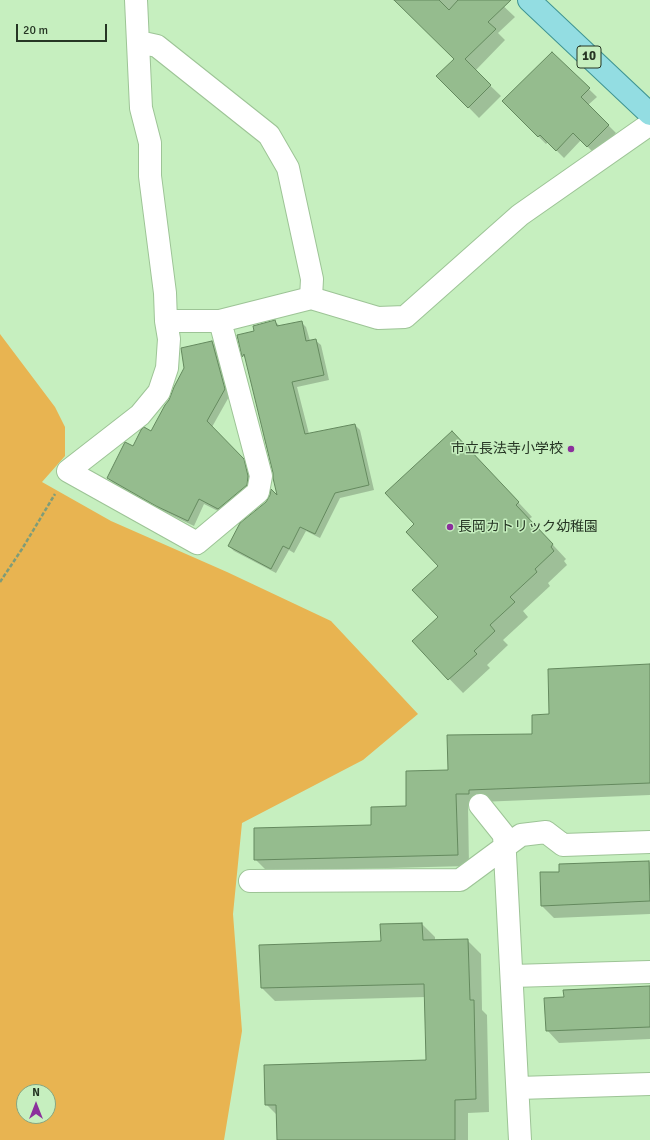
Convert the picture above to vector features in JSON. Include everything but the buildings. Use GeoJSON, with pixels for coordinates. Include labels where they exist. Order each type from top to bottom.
{"type":"FeatureCollection","features":[{"type":"Feature","properties":{"kind":"main road","name":"10"},"geometry":{"type":"LineString","coordinates":[[529,0],[650,114]]}},
{"type":"Feature","properties":{"kind":"street"},"geometry":{"type":"LineString","coordinates":[[136,0],[141,108],[150,143],[150,176],[165,293],[166,321],[169,339],[167,368],[159,392],[140,415],[68,471],[197,543],[258,492],[261,476],[220,322]]}},
{"type":"Feature","properties":{"kind":"street"},"geometry":{"type":"LineString","coordinates":[[139,42],[158,46],[269,135],[288,168],[312,279],[311,298]]}},
{"type":"Feature","properties":{"kind":"street"},"geometry":{"type":"LineString","coordinates":[[166,321],[220,322],[311,298],[378,318],[405,317],[520,215],[650,124]]}},
{"type":"Feature","properties":{"kind":"street"},"geometry":{"type":"LineString","coordinates":[[480,806],[504,835],[520,1140]]}},
{"type":"Feature","properties":{"kind":"street"},"geometry":{"type":"LineString","coordinates":[[250,881],[460,880],[521,835],[546,832],[563,845],[650,842]]}},
{"type":"Feature","properties":{"kind":"street"},"geometry":{"type":"LineString","coordinates":[[512,976],[650,972]]}},
{"type":"Feature","properties":{"kind":"street"},"geometry":{"type":"LineString","coordinates":[[518,1088],[650,1084]]}},
{"type":"Feature","properties":{"kind":"path"},"geometry":{"type":"LineString","coordinates":[[0,582],[22,549],[68,471]]}},
{"type":"Feature","properties":{"kind":"shaded area"},"geometry":{"type":"Polygon","coordinates":[[[0,334],[55,407],[65,427],[65,456],[42,482],[111,521],[227,572],[331,621],[418,714],[363,760],[242,823],[233,914],[242,1031],[224,1140],[0,1140],[0,334]]]}},
{"type":"Feature","properties":{"kind":"place","name":"市立長法寺小学校"},"geometry":{"type":"Point","coordinates":[571,449]}},
{"type":"Feature","properties":{"kind":"place","name":"長岡カトリック幼稚園"},"geometry":{"type":"Point","coordinates":[450,527]}}]}
